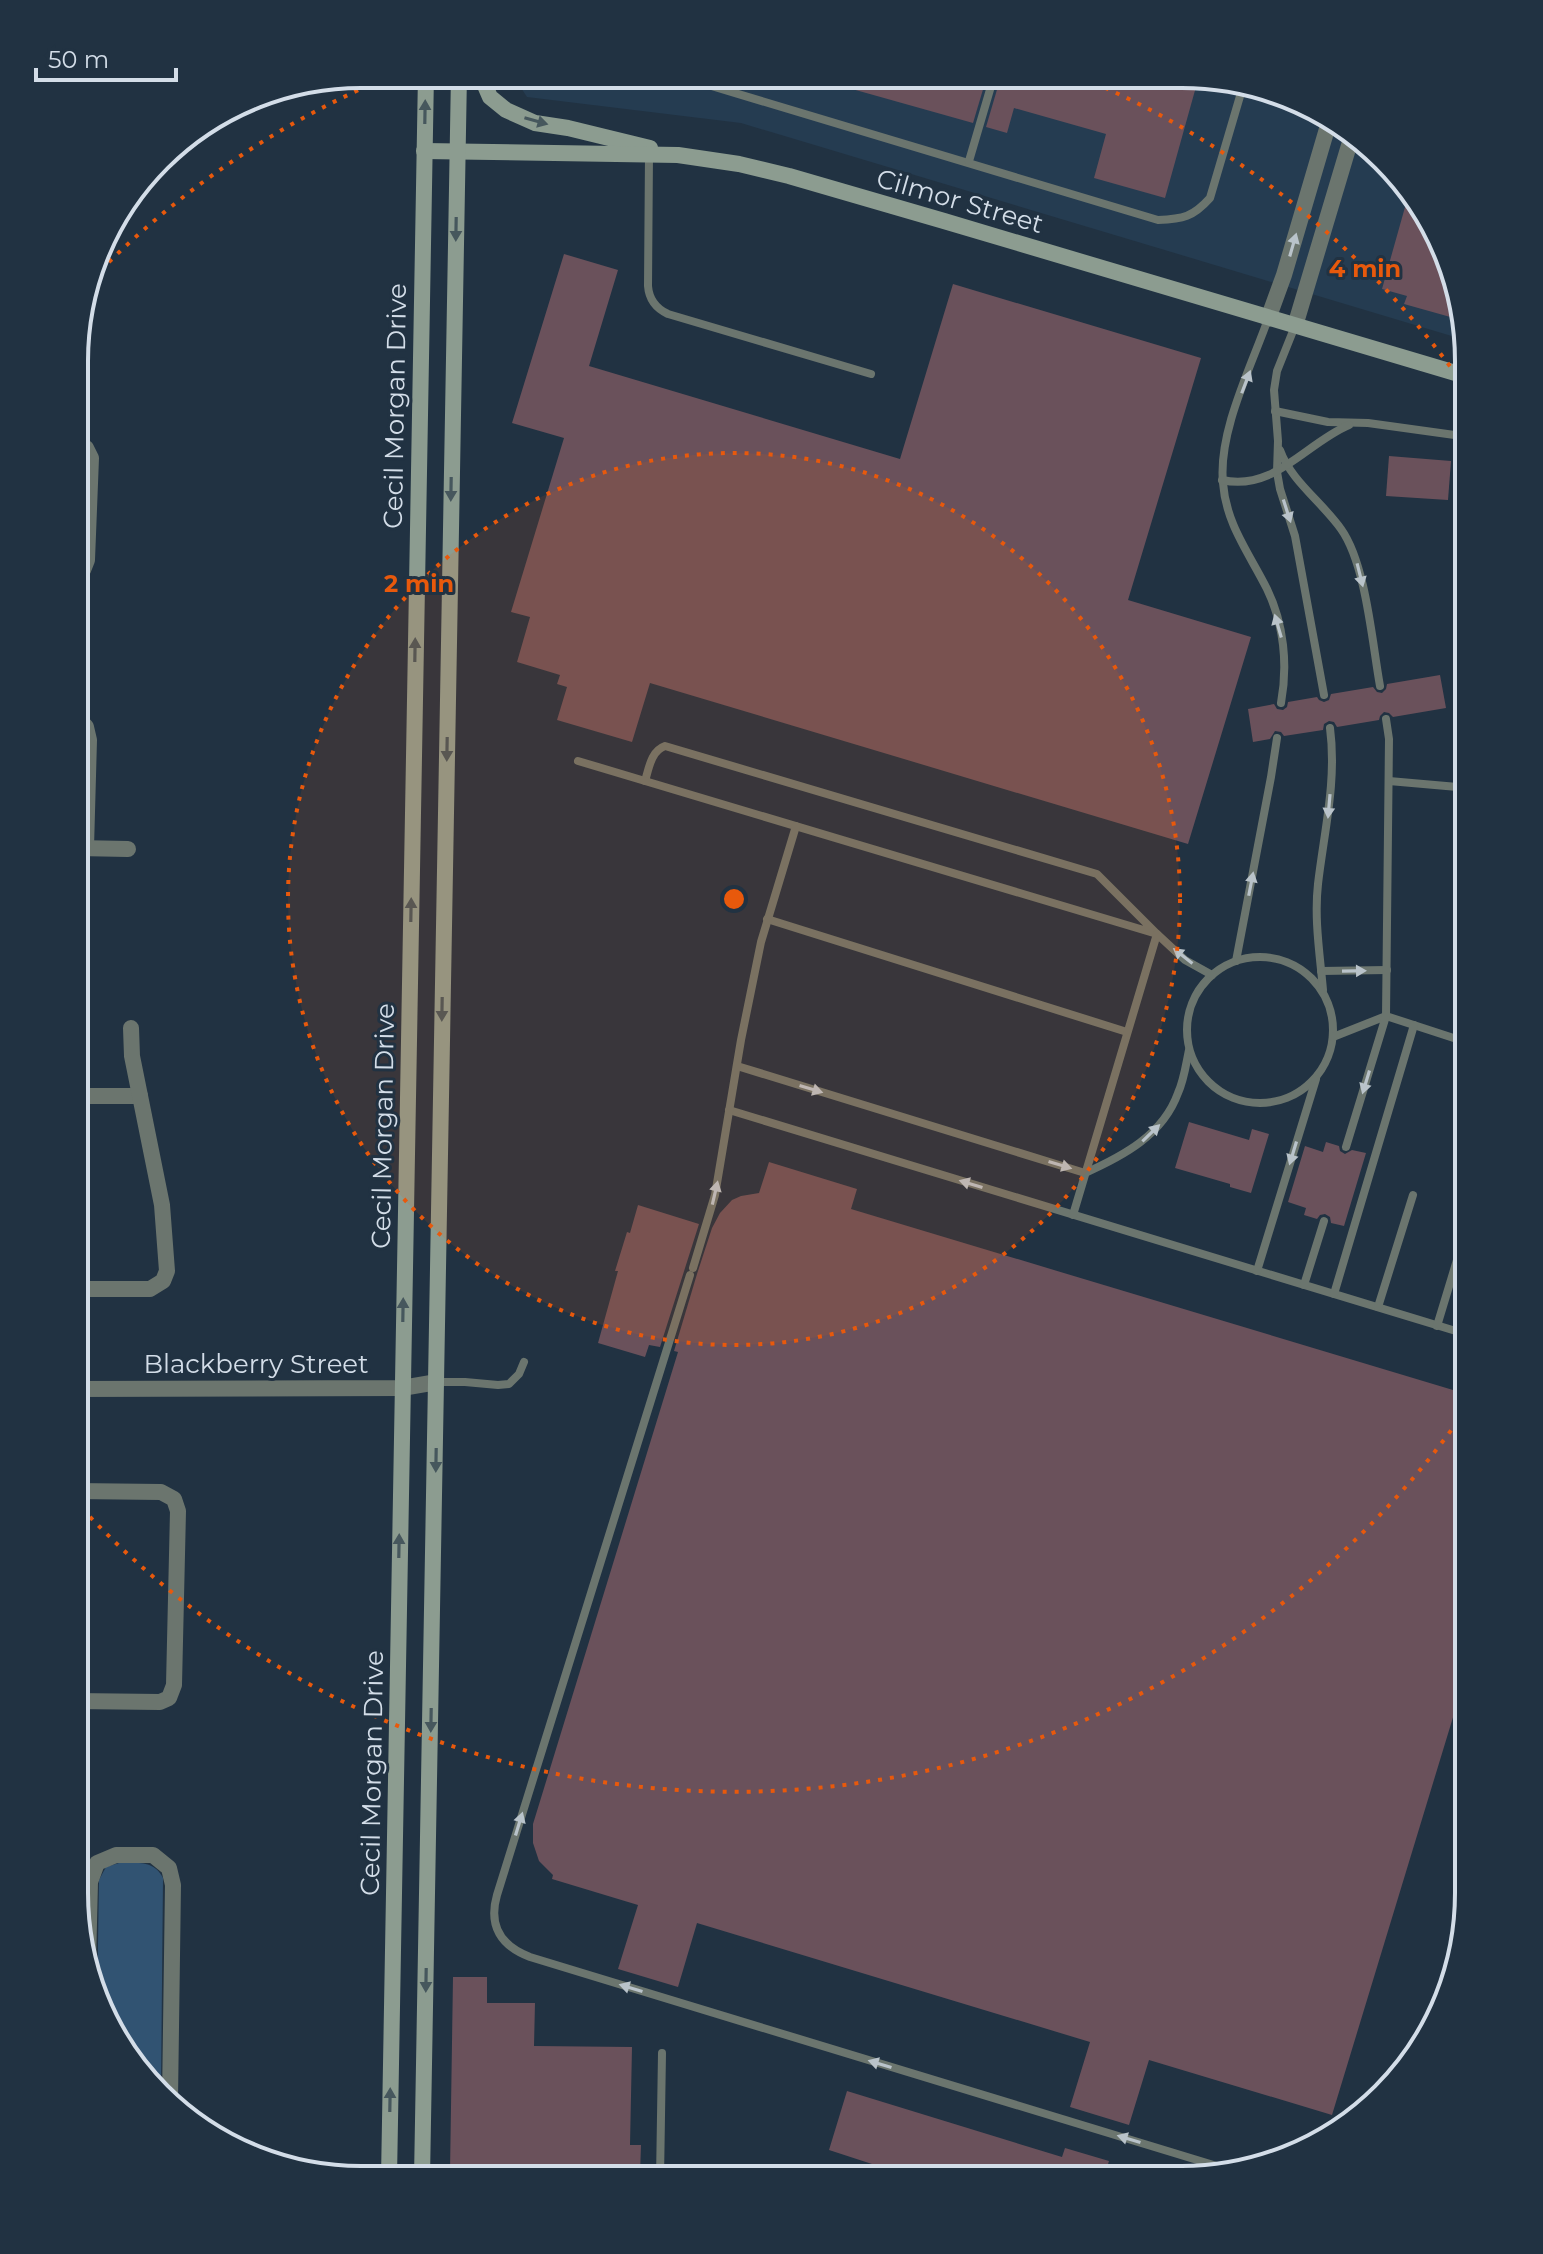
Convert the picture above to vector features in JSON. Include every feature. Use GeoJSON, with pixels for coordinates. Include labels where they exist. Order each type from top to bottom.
{"type":"FeatureCollection","features":[{"type":"Feature","properties":{"kind":"street","name":"Cecil Morgan Drive"},"geometry":{"type":"LineString","coordinates":[[389,2166],[426,89]]}},
{"type":"Feature","properties":{"kind":"street"},"geometry":{"type":"LineString","coordinates":[[422,2166],[459,89]]}},
{"type":"Feature","properties":{"kind":"street"},"geometry":{"type":"LineString","coordinates":[[486,89],[497,104],[535,123],[678,155]]}},
{"type":"Feature","properties":{"kind":"street"},"geometry":{"type":"LineString","coordinates":[[1268,319],[1327,130]]}},
{"type":"Feature","properties":{"kind":"street"},"geometry":{"type":"LineString","coordinates":[[1295,326],[1349,146]]}},
{"type":"Feature","properties":{"kind":"street","name":"Cilmor Street"},"geometry":{"type":"LineString","coordinates":[[424,151],[678,155],[739,164],[944,221],[1455,373]]}},
{"type":"Feature","properties":{"kind":"street"},"geometry":{"type":"LineString","coordinates":[[88,452],[91,458],[88,534]]}},
{"type":"Feature","properties":{"kind":"street"},"geometry":{"type":"LineString","coordinates":[[88,848],[128,849]]}},
{"type":"Feature","properties":{"kind":"street"},"geometry":{"type":"LineString","coordinates":[[88,1289],[150,1289],[160,1284],[166,1276],[162,1205],[132,1056],[131,1028]]}},
{"type":"Feature","properties":{"kind":"street"},"geometry":{"type":"LineString","coordinates":[[88,1096],[140,1096]]}},
{"type":"Feature","properties":{"kind":"street","name":"Blackberry Street"},"geometry":{"type":"LineString","coordinates":[[88,1389],[402,1388],[437,1382]]}},
{"type":"Feature","properties":{"kind":"street"},"geometry":{"type":"LineString","coordinates":[[88,1491],[161,1492],[174,1499],[178,1511],[172,1694],[154,1702],[88,1701]]}},
{"type":"Feature","properties":{"kind":"street"},"geometry":{"type":"LineString","coordinates":[[89,1912],[90,1882],[97,1863],[116,1855],[153,1855],[169,1868],[173,1885],[170,2087]]}},
{"type":"Feature","properties":{"kind":"lane"},"geometry":{"type":"LineString","coordinates":[[969,161],[990,88]]}},
{"type":"Feature","properties":{"kind":"lane"},"geometry":{"type":"LineString","coordinates":[[721,89],[1158,220],[1180,219],[1198,211],[1210,198],[1240,95]]}},
{"type":"Feature","properties":{"kind":"lane"},"geometry":{"type":"LineString","coordinates":[[649,155],[648,286],[655,305],[668,314],[871,374]]}},
{"type":"Feature","properties":{"kind":"lane"},"geometry":{"type":"LineString","coordinates":[[1268,319],[1229,425],[1222,480],[1232,526],[1267,590],[1282,638],[1285,671],[1281,703]]}},
{"type":"Feature","properties":{"kind":"lane"},"geometry":{"type":"LineString","coordinates":[[1295,326],[1277,371],[1274,390],[1277,472],[1295,536],[1324,695]]}},
{"type":"Feature","properties":{"kind":"lane"},"geometry":{"type":"LineString","coordinates":[[1275,411],[1328,422],[1368,423],[1455,435]]}},
{"type":"Feature","properties":{"kind":"lane"},"geometry":{"type":"LineString","coordinates":[[1222,480],[1255,480],[1277,472],[1338,430],[1354,423]]}},
{"type":"Feature","properties":{"kind":"lane"},"geometry":{"type":"LineString","coordinates":[[1278,441],[1287,465],[1340,528],[1351,548],[1361,576],[1380,686]]}},
{"type":"Feature","properties":{"kind":"lane"},"geometry":{"type":"LineString","coordinates":[[1346,1147],[1386,1016],[1389,739],[1386,719]]}},
{"type":"Feature","properties":{"kind":"lane"},"geometry":{"type":"LineString","coordinates":[[1324,994],[1317,927],[1318,887],[1329,811],[1332,762],[1330,728]]}},
{"type":"Feature","properties":{"kind":"lane"},"geometry":{"type":"LineString","coordinates":[[1236,961],[1277,738]]}},
{"type":"Feature","properties":{"kind":"lane"},"geometry":{"type":"LineString","coordinates":[[645,781],[656,751],[670,746],[1097,874],[1185,960],[1212,975]]}},
{"type":"Feature","properties":{"kind":"lane"},"geometry":{"type":"LineString","coordinates":[[578,761],[1157,934]]}},
{"type":"Feature","properties":{"kind":"lane"},"geometry":{"type":"LineString","coordinates":[[1389,781],[1455,787]]}},
{"type":"Feature","properties":{"kind":"lane"},"geometry":{"type":"LineString","coordinates":[[796,826],[758,956],[715,1195],[497,1895],[494,1915],[500,1935],[511,1948],[530,1957],[1211,2164]]}},
{"type":"Feature","properties":{"kind":"lane"},"geometry":{"type":"LineString","coordinates":[[767,919],[1127,1032]]}},
{"type":"Feature","properties":{"kind":"lane"},"geometry":{"type":"LineString","coordinates":[[1073,1215],[1157,934]]}},
{"type":"Feature","properties":{"kind":"lane"},"geometry":{"type":"LineString","coordinates":[[1257,1271],[1316,1078],[1331,1052],[1330,1007],[1311,978],[1295,966],[1276,959],[1256,957],[1236,961],[1212,975],[1201,987],[1188,1017],[1187,1034],[1189,1050],[1209,1084],[1244,1102],[1264,1103],[1283,1100],[1301,1091],[1316,1078]]}},
{"type":"Feature","properties":{"kind":"lane"},"geometry":{"type":"LineString","coordinates":[[1321,971],[1387,970]]}},
{"type":"Feature","properties":{"kind":"lane"},"geometry":{"type":"LineString","coordinates":[[1333,1037],[1386,1016],[1455,1038]]}},
{"type":"Feature","properties":{"kind":"lane"},"geometry":{"type":"LineString","coordinates":[[1334,1294],[1414,1025]]}},
{"type":"Feature","properties":{"kind":"lane"},"geometry":{"type":"LineString","coordinates":[[737,1066],[1085,1173],[1109,1162],[1154,1132],[1179,1091],[1189,1050]]}},
{"type":"Feature","properties":{"kind":"lane"},"geometry":{"type":"LineString","coordinates":[[729,1110],[1454,1331]]}},
{"type":"Feature","properties":{"kind":"lane"},"geometry":{"type":"LineString","coordinates":[[1378,1307],[1413,1195]]}},
{"type":"Feature","properties":{"kind":"lane"},"geometry":{"type":"LineString","coordinates":[[1304,1285],[1324,1221]]}},
{"type":"Feature","properties":{"kind":"lane"},"geometry":{"type":"LineString","coordinates":[[1437,1326],[1454,1269]]}},
{"type":"Feature","properties":{"kind":"lane"},"geometry":{"type":"LineString","coordinates":[[437,1382],[509,1384],[519,1374],[524,1362]]}},
{"type":"Feature","properties":{"kind":"lane"},"geometry":{"type":"LineString","coordinates":[[660,2166],[662,2053]]}},
{"type":"Feature","properties":{"kind":"shaded area"},"geometry":{"type":"Polygon","coordinates":[[[1182,88],[1235,93],[1303,116],[1362,156],[1387,181],[1427,240],[1450,308],[1454,337],[741,123],[527,97],[522,89],[1182,88]]]}},
{"type":"Feature","properties":{"kind":"shaded area"},"geometry":{"type":"Polygon","coordinates":[[[119,1863],[150,1865],[163,1878],[161,2078],[134,2044],[116,2014],[98,1962],[99,1880],[106,1867],[119,1863]]]}},
{"type":"Feature","properties":{"kind":"building"},"geometry":{"type":"Polygon","coordinates":[[[850,88],[983,88],[973,123],[850,88]]]}},
{"type":"Feature","properties":{"kind":"building"},"geometry":{"type":"Polygon","coordinates":[[[997,88],[1195,89],[1165,198],[1094,178],[1106,134],[1014,108],[1007,133],[986,127],[997,88]]]}},
{"type":"Feature","properties":{"kind":"building"},"geometry":{"type":"Polygon","coordinates":[[[1405,205],[1427,240],[1452,317],[1404,304],[1407,296],[1382,289],[1405,205]]]}},
{"type":"Feature","properties":{"kind":"building"},"geometry":{"type":"Polygon","coordinates":[[[564,254],[618,270],[589,366],[900,459],[953,284],[1201,358],[1128,600],[1251,637],[1188,844],[650,683],[632,742],[557,720],[567,687],[557,684],[560,675],[517,662],[530,617],[511,612],[564,438],[512,423],[564,254]]]}},
{"type":"Feature","properties":{"kind":"building"},"geometry":{"type":"Polygon","coordinates":[[[1389,456],[1451,461],[1448,500],[1386,496],[1389,456]]]}},
{"type":"Feature","properties":{"kind":"building"},"geometry":{"type":"Polygon","coordinates":[[[1440,675],[1446,708],[1393,717],[1384,712],[1379,720],[1337,727],[1329,721],[1324,724],[1323,730],[1284,736],[1275,731],[1270,739],[1253,742],[1248,709],[1274,704],[1277,709],[1283,710],[1288,702],[1317,697],[1324,702],[1329,700],[1331,694],[1373,687],[1382,693],[1387,684],[1440,675]]]}},
{"type":"Feature","properties":{"kind":"building"},"geometry":{"type":"Polygon","coordinates":[[[1189,1122],[1249,1140],[1252,1129],[1269,1134],[1251,1193],[1175,1168],[1189,1122]]]}},
{"type":"Feature","properties":{"kind":"building"},"geometry":{"type":"Polygon","coordinates":[[[1326,1142],[1339,1146],[1345,1154],[1352,1150],[1366,1153],[1344,1226],[1331,1223],[1330,1217],[1325,1214],[1317,1219],[1304,1215],[1306,1208],[1288,1202],[1305,1146],[1323,1152],[1326,1142]]]}},
{"type":"Feature","properties":{"kind":"building"},"geometry":{"type":"Polygon","coordinates":[[[769,1162],[857,1189],[851,1209],[1453,1390],[1454,1386],[1454,1714],[1332,2115],[1149,2060],[1129,2125],[1070,2107],[1090,2042],[697,1923],[678,1987],[618,1969],[638,1905],[552,1879],[553,1875],[539,1861],[533,1843],[533,1824],[678,1352],[674,1351],[712,1228],[732,1200],[759,1193],[769,1162]]]}},
{"type":"Feature","properties":{"kind":"building"},"geometry":{"type":"Polygon","coordinates":[[[638,1205],[699,1224],[660,1347],[649,1345],[645,1357],[598,1343],[618,1271],[615,1271],[638,1205]]]}},
{"type":"Feature","properties":{"kind":"building"},"geometry":{"type":"Polygon","coordinates":[[[453,1977],[487,1977],[487,2003],[535,2003],[534,2046],[632,2047],[630,2145],[641,2145],[640,2166],[450,2166],[453,1977]]]}},
{"type":"Feature","properties":{"kind":"building"},"geometry":{"type":"Polygon","coordinates":[[[847,2091],[1062,2157],[1065,2148],[1109,2161],[1107,2166],[878,2166],[829,2150],[847,2091]]]}}]}
